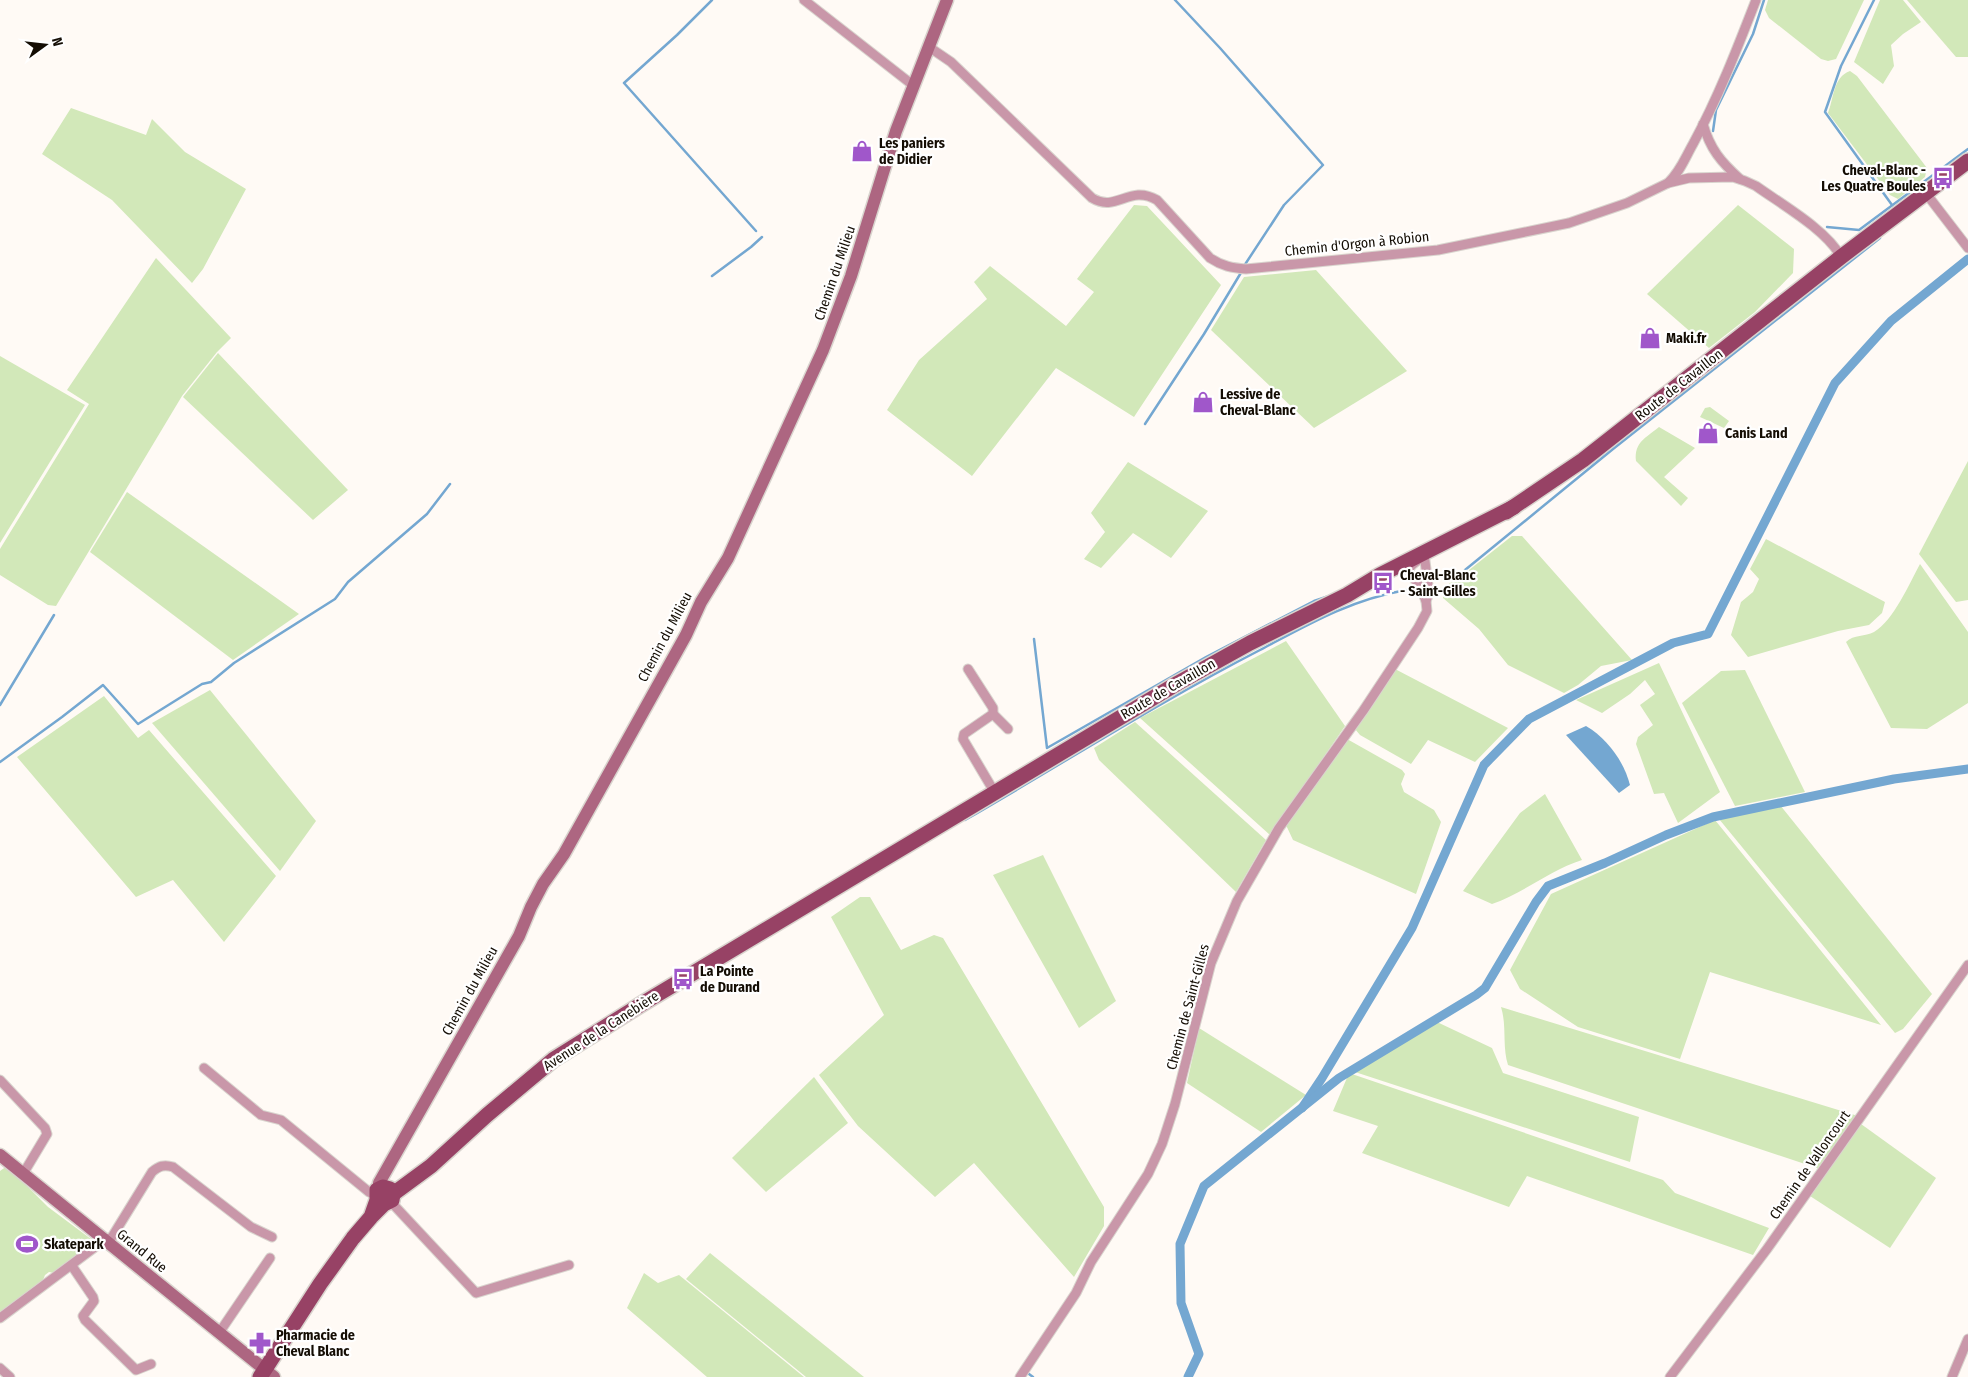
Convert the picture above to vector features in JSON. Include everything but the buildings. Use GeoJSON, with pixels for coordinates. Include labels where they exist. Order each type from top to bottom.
{"type":"FeatureCollection","features":[{"type":"Feature","properties":{"kind":"main road","name":"Route de Cavaillon"},"geometry":{"type":"LineString","coordinates":[[995,794],[1178,683],[1250,644],[1347,595],[1380,575],[1424,560],[1469,538],[1583,460],[1841,257],[1968,160]]}},
{"type":"Feature","properties":{"kind":"main road","name":"Route de Cavaillon"},"geometry":{"type":"LineString","coordinates":[[1407,566],[1461,534],[1514,507]]}},
{"type":"Feature","properties":{"kind":"main road","name":"Avenue de la Canebière"},"geometry":{"type":"LineString","coordinates":[[386,1192],[431,1166],[487,1115],[554,1059],[652,998],[995,794]]}},
{"type":"Feature","properties":{"kind":"main road"},"geometry":{"type":"LineString","coordinates":[[266,1374],[320,1284],[370,1217],[386,1192]]}},
{"type":"Feature","properties":{"kind":"street"},"geometry":{"type":"LineString","coordinates":[[804,0],[914,86]]}},
{"type":"Feature","properties":{"kind":"street","name":"Chemin du Milieu"},"geometry":{"type":"LineString","coordinates":[[386,1192],[519,936],[543,884],[564,854],[686,635],[701,602],[728,558],[812,375],[838,311],[861,247],[892,142],[946,0]]}},
{"type":"Feature","properties":{"kind":"street"},"geometry":{"type":"LineString","coordinates":[[1668,183],[1678,172],[1704,124],[1730,66],[1756,0]]}},
{"type":"Feature","properties":{"kind":"street","name":"Chemin d'Orgon à Robion"},"geometry":{"type":"LineString","coordinates":[[929,47],[951,62],[1092,198],[1100,203],[1110,203],[1138,194],[1148,195],[1157,200],[1210,258],[1219,264],[1231,268],[1438,250],[1569,223],[1627,203],[1668,183],[1689,178],[1733,178],[1756,186],[1818,230],[1841,257]]}},
{"type":"Feature","properties":{"kind":"street"},"geometry":{"type":"LineString","coordinates":[[1704,124],[1708,140],[1716,154],[1724,165],[1740,179]]}},
{"type":"Feature","properties":{"kind":"street"},"geometry":{"type":"LineString","coordinates":[[1925,192],[1968,248]]}},
{"type":"Feature","properties":{"kind":"street"},"geometry":{"type":"LineString","coordinates":[[1424,560],[1453,543],[1461,534]]}},
{"type":"Feature","properties":{"kind":"street","name":"Chemin de Saint-Gilles"},"geometry":{"type":"LineString","coordinates":[[1020,1377],[1076,1293],[1091,1262],[1148,1174],[1162,1144],[1184,1074],[1211,963],[1237,901],[1279,828],[1363,711],[1418,628],[1427,611],[1426,601],[1429,593],[1424,560]]}},
{"type":"Feature","properties":{"kind":"street"},"geometry":{"type":"LineString","coordinates":[[1407,566],[1422,589],[1426,601]]}},
{"type":"Feature","properties":{"kind":"street"},"geometry":{"type":"LineString","coordinates":[[968,669],[993,708],[993,714],[1008,730]]}},
{"type":"Feature","properties":{"kind":"street"},"geometry":{"type":"LineString","coordinates":[[993,714],[964,734],[963,739],[995,794]]}},
{"type":"Feature","properties":{"kind":"street","name":"Chemin de Valloncourt"},"geometry":{"type":"LineString","coordinates":[[1670,1377],[1767,1249],[1968,965]]}},
{"type":"Feature","properties":{"kind":"street"},"geometry":{"type":"LineString","coordinates":[[204,1068],[261,1115],[281,1120],[369,1192],[386,1192],[476,1293],[569,1265]]}},
{"type":"Feature","properties":{"kind":"street"},"geometry":{"type":"LineString","coordinates":[[0,1080],[45,1128],[46,1134],[23,1174]]}},
{"type":"Feature","properties":{"kind":"street","name":"Grand Rue"},"geometry":{"type":"LineString","coordinates":[[0,1156],[219,1333],[266,1374]]}},
{"type":"Feature","properties":{"kind":"street"},"geometry":{"type":"LineString","coordinates":[[0,1318],[112,1237],[152,1172],[159,1166],[173,1167],[251,1227],[272,1237]]}},
{"type":"Feature","properties":{"kind":"street"},"geometry":{"type":"LineString","coordinates":[[219,1333],[270,1258]]}},
{"type":"Feature","properties":{"kind":"street"},"geometry":{"type":"LineString","coordinates":[[72,1266],[94,1301],[84,1316],[85,1320],[136,1370],[150,1364]]}},
{"type":"Feature","properties":{"kind":"street"},"geometry":{"type":"LineString","coordinates":[[1952,1377],[1968,1339]]}},
{"type":"Feature","properties":{"kind":"street"},"geometry":{"type":"LineString","coordinates":[[0,1368],[10,1377]]}},
{"type":"Feature","properties":{"kind":"green space"},"geometry":{"type":"Polygon","coordinates":[[[1768,0],[1864,0],[1836,59],[1828,61],[1821,59],[1769,18],[1765,10],[1768,0]]]}},
{"type":"Feature","properties":{"kind":"green space"},"geometry":{"type":"Polygon","coordinates":[[[1880,0],[1903,0],[1921,22],[1891,45],[1894,66],[1883,84],[1854,62],[1880,0]]]}},
{"type":"Feature","properties":{"kind":"green space"},"geometry":{"type":"Polygon","coordinates":[[[1907,0],[1968,0],[1968,57],[1956,57],[1907,0]]]}},
{"type":"Feature","properties":{"kind":"green space"},"geometry":{"type":"Polygon","coordinates":[[[1850,71],[1857,76],[1927,168],[1925,177],[1898,199],[1890,195],[1828,113],[1837,83],[1844,74],[1850,71]]]}},
{"type":"Feature","properties":{"kind":"green space"},"geometry":{"type":"Polygon","coordinates":[[[71,108],[146,135],[152,119],[185,152],[246,189],[203,269],[192,283],[112,200],[42,154],[71,108]]]}},
{"type":"Feature","properties":{"kind":"green space"},"geometry":{"type":"Polygon","coordinates":[[[1134,205],[1147,206],[1221,285],[1134,417],[1056,368],[972,476],[887,410],[919,360],[987,299],[974,282],[990,266],[1066,326],[1094,292],[1077,279],[1134,205]]]}},
{"type":"Feature","properties":{"kind":"green space"},"geometry":{"type":"Polygon","coordinates":[[[1738,205],[1794,249],[1793,273],[1755,312],[1709,348],[1647,294],[1738,205]]]}},
{"type":"Feature","properties":{"kind":"green space"},"geometry":{"type":"Polygon","coordinates":[[[156,258],[231,338],[217,352],[182,396],[56,606],[48,605],[0,575],[0,549],[89,404],[67,390],[156,258]]]}},
{"type":"Feature","properties":{"kind":"green space"},"geometry":{"type":"Polygon","coordinates":[[[1316,270],[1407,371],[1314,428],[1211,330],[1244,277],[1316,270]]]}},
{"type":"Feature","properties":{"kind":"green space"},"geometry":{"type":"Polygon","coordinates":[[[218,353],[348,490],[313,520],[183,397],[218,353]]]}},
{"type":"Feature","properties":{"kind":"green space"},"geometry":{"type":"Polygon","coordinates":[[[0,356],[85,405],[0,543],[0,356]]]}},
{"type":"Feature","properties":{"kind":"green space"},"geometry":{"type":"Polygon","coordinates":[[[1710,407],[1729,421],[1724,428],[1700,417],[1705,408],[1710,407]]]}},
{"type":"Feature","properties":{"kind":"green space"},"geometry":{"type":"Polygon","coordinates":[[[1659,427],[1695,448],[1664,477],[1688,498],[1681,506],[1636,461],[1639,445],[1659,427]]]}},
{"type":"Feature","properties":{"kind":"green space"},"geometry":{"type":"Polygon","coordinates":[[[1968,461],[1968,600],[1956,602],[1919,554],[1968,461]]]}},
{"type":"Feature","properties":{"kind":"green space"},"geometry":{"type":"Polygon","coordinates":[[[1128,462],[1208,511],[1171,558],[1133,533],[1101,568],[1084,559],[1105,532],[1091,513],[1128,462]]]}},
{"type":"Feature","properties":{"kind":"green space"},"geometry":{"type":"Polygon","coordinates":[[[127,492],[299,614],[233,660],[90,552],[127,492]]]}},
{"type":"Feature","properties":{"kind":"green space"},"geometry":{"type":"Polygon","coordinates":[[[1512,536],[1522,536],[1632,660],[1601,666],[1578,685],[1564,693],[1508,665],[1479,629],[1443,598],[1443,588],[1512,536]]]}},
{"type":"Feature","properties":{"kind":"green space"},"geometry":{"type":"Polygon","coordinates":[[[1766,539],[1885,602],[1882,613],[1869,625],[1838,631],[1748,657],[1731,635],[1741,602],[1753,592],[1759,579],[1750,569],[1766,539]]]}},
{"type":"Feature","properties":{"kind":"green space"},"geometry":{"type":"Polygon","coordinates":[[[1920,564],[1968,632],[1968,703],[1927,729],[1891,728],[1846,642],[1852,638],[1871,634],[1888,619],[1920,564]]]}},
{"type":"Feature","properties":{"kind":"green space"},"geometry":{"type":"Polygon","coordinates":[[[1286,641],[1345,726],[1270,835],[1140,718],[1286,641]]]}},
{"type":"Feature","properties":{"kind":"green space"},"geometry":{"type":"Polygon","coordinates":[[[1659,663],[1720,792],[1678,823],[1664,793],[1654,794],[1636,744],[1638,737],[1653,725],[1640,705],[1655,694],[1645,680],[1630,694],[1602,713],[1576,700],[1659,663]]]}},
{"type":"Feature","properties":{"kind":"green space"},"geometry":{"type":"Polygon","coordinates":[[[1395,669],[1508,728],[1475,762],[1428,740],[1411,764],[1360,735],[1355,729],[1395,669]]]}},
{"type":"Feature","properties":{"kind":"green space"},"geometry":{"type":"Polygon","coordinates":[[[1745,670],[1805,792],[1735,806],[1682,703],[1721,671],[1745,670]]]}},
{"type":"Feature","properties":{"kind":"green space"},"geometry":{"type":"Polygon","coordinates":[[[210,690],[316,821],[280,871],[152,723],[210,690]]]}},
{"type":"Feature","properties":{"kind":"green space"},"geometry":{"type":"Polygon","coordinates":[[[104,696],[138,738],[149,730],[276,876],[224,942],[173,880],[136,897],[17,757],[104,696]]]}},
{"type":"Feature","properties":{"kind":"green space"},"geometry":{"type":"Polygon","coordinates":[[[1135,722],[1266,840],[1236,892],[1099,760],[1094,748],[1135,722]]]}},
{"type":"Feature","properties":{"kind":"green space"},"geometry":{"type":"Polygon","coordinates":[[[1347,739],[1402,770],[1405,774],[1401,784],[1404,792],[1434,810],[1441,822],[1416,894],[1293,840],[1286,825],[1347,739]]]}},
{"type":"Feature","properties":{"kind":"green space"},"geometry":{"type":"Polygon","coordinates":[[[1545,794],[1582,860],[1570,864],[1515,894],[1492,904],[1463,891],[1520,813],[1545,794]]]}},
{"type":"Feature","properties":{"kind":"green space"},"geometry":{"type":"Polygon","coordinates":[[[1780,805],[1932,994],[1903,1029],[1895,1033],[1719,819],[1780,805]]]}},
{"type":"Feature","properties":{"kind":"green space"},"geometry":{"type":"Polygon","coordinates":[[[1715,820],[1881,1025],[1710,972],[1680,1059],[1578,1027],[1520,989],[1510,970],[1551,894],[1715,820]]]}},
{"type":"Feature","properties":{"kind":"green space"},"geometry":{"type":"Polygon","coordinates":[[[1043,855],[1116,1001],[1079,1028],[993,875],[1043,855]]]}},
{"type":"Feature","properties":{"kind":"green space"},"geometry":{"type":"Polygon","coordinates":[[[860,897],[870,897],[901,950],[934,935],[943,938],[1104,1207],[1104,1226],[1074,1277],[974,1163],[935,1197],[858,1126],[819,1075],[884,1015],[831,917],[860,897]]]}},
{"type":"Feature","properties":{"kind":"green space"},"geometry":{"type":"Polygon","coordinates":[[[1501,1007],[1858,1116],[1820,1169],[1508,1065],[1501,1007]]]}},
{"type":"Feature","properties":{"kind":"green space"},"geometry":{"type":"Polygon","coordinates":[[[1437,1022],[1492,1048],[1503,1073],[1639,1117],[1630,1162],[1355,1072],[1437,1022]]]}},
{"type":"Feature","properties":{"kind":"green space"},"geometry":{"type":"Polygon","coordinates":[[[1199,1028],[1306,1095],[1261,1132],[1187,1083],[1199,1028]]]}},
{"type":"Feature","properties":{"kind":"green space"},"geometry":{"type":"Polygon","coordinates":[[[1349,1073],[1663,1180],[1675,1193],[1769,1228],[1753,1255],[1527,1176],[1509,1207],[1362,1153],[1378,1126],[1333,1111],[1349,1073]]]}},
{"type":"Feature","properties":{"kind":"green space"},"geometry":{"type":"Polygon","coordinates":[[[814,1077],[848,1123],[766,1192],[732,1158],[814,1077]]]}},
{"type":"Feature","properties":{"kind":"green space"},"geometry":{"type":"Polygon","coordinates":[[[1861,1124],[1936,1178],[1890,1248],[1810,1196],[1861,1124]]]}},
{"type":"Feature","properties":{"kind":"green space"},"geometry":{"type":"Polygon","coordinates":[[[7,1166],[48,1207],[91,1239],[91,1243],[54,1273],[49,1272],[45,1275],[43,1280],[0,1313],[0,1171],[7,1166]]]}},
{"type":"Feature","properties":{"kind":"green space"},"geometry":{"type":"Polygon","coordinates":[[[710,1253],[864,1377],[806,1377],[686,1279],[710,1253]]]}},
{"type":"Feature","properties":{"kind":"green space"},"geometry":{"type":"Polygon","coordinates":[[[644,1273],[658,1283],[679,1275],[804,1377],[707,1377],[627,1308],[644,1273]]]}},
{"type":"Feature","properties":{"kind":"water"},"geometry":{"type":"Polygon","coordinates":[[[1586,726],[1608,744],[1624,768],[1630,785],[1619,793],[1566,735],[1586,726]]]}},
{"type":"Feature","properties":{"kind":"waterway"},"geometry":{"type":"LineString","coordinates":[[712,0],[624,83],[756,231]]}},
{"type":"Feature","properties":{"kind":"waterway"},"geometry":{"type":"LineString","coordinates":[[1175,0],[1323,165],[1284,205],[1244,266]]}},
{"type":"Feature","properties":{"kind":"waterway"},"geometry":{"type":"LineString","coordinates":[[1713,131],[1716,110],[1753,34],[1764,0]]}},
{"type":"Feature","properties":{"kind":"waterway"},"geometry":{"type":"LineString","coordinates":[[1874,0],[1841,66],[1825,112],[1892,205]]}},
{"type":"Feature","properties":{"kind":"waterway"},"geometry":{"type":"LineString","coordinates":[[1827,227],[1859,230],[1968,149]]}},
{"type":"Feature","properties":{"kind":"waterway"},"geometry":{"type":"LineString","coordinates":[[712,276],[762,237]]}},
{"type":"Feature","properties":{"kind":"waterway"},"geometry":{"type":"LineString","coordinates":[[1465,570],[1613,449],[1880,238]]}},
{"type":"Feature","properties":{"kind":"waterway"},"geometry":{"type":"LineString","coordinates":[[1302,1108],[1412,928],[1484,765],[1529,719],[1673,643],[1708,634],[1835,383],[1891,321],[1968,259]]}},
{"type":"Feature","properties":{"kind":"waterway"},"geometry":{"type":"LineString","coordinates":[[1145,424],[1204,334],[1242,271]]}},
{"type":"Feature","properties":{"kind":"waterway"},"geometry":{"type":"LineString","coordinates":[[0,762],[103,685],[138,724],[202,684],[211,682],[234,663],[335,599],[348,582],[427,514],[450,484]]}},
{"type":"Feature","properties":{"kind":"waterway"},"geometry":{"type":"LineString","coordinates":[[965,820],[1185,690],[1296,631],[1330,614],[1366,600],[1406,590]]}},
{"type":"Feature","properties":{"kind":"waterway"},"geometry":{"type":"LineString","coordinates":[[1034,639],[1047,748],[1206,657],[1314,601],[1329,596]]}},
{"type":"Feature","properties":{"kind":"waterway"},"geometry":{"type":"LineString","coordinates":[[0,705],[54,615]]}},
{"type":"Feature","properties":{"kind":"waterway"},"geometry":{"type":"LineString","coordinates":[[1188,1377],[1199,1354],[1181,1303],[1180,1244],[1204,1186],[1339,1078],[1485,988],[1536,902],[1548,886],[1605,863],[1666,835],[1713,817],[1894,779],[1968,769]]}},
{"type":"Feature","properties":{"kind":"waterway"},"geometry":{"type":"LineString","coordinates":[[1029,1374],[1033,1377]]}},
{"type":"Feature","properties":{"kind":"place","name":"Les paniers de Didier"},"geometry":{"type":"Point","coordinates":[862,151]}},
{"type":"Feature","properties":{"kind":"place","name":"Cheval-Blanc - Les Quatre Boules"},"geometry":{"type":"Point","coordinates":[1943,178]}},
{"type":"Feature","properties":{"kind":"place","name":"Maki.fr"},"geometry":{"type":"Point","coordinates":[1650,338]}},
{"type":"Feature","properties":{"kind":"place","name":"Lessive de Cheval-Blanc"},"geometry":{"type":"Point","coordinates":[1203,402]}},
{"type":"Feature","properties":{"kind":"place","name":"Canis Land"},"geometry":{"type":"Point","coordinates":[1708,433]}},
{"type":"Feature","properties":{"kind":"place","name":"Cheval-Blanc - Saint-Gilles"},"geometry":{"type":"Point","coordinates":[1383,583]}},
{"type":"Feature","properties":{"kind":"place","name":"La Pointe de Durand"},"geometry":{"type":"Point","coordinates":[683,979]}},
{"type":"Feature","properties":{"kind":"place","name":"Skatepark"},"geometry":{"type":"Point","coordinates":[27,1244]}},
{"type":"Feature","properties":{"kind":"place","name":"Pharmacie de Cheval Blanc"},"geometry":{"type":"Point","coordinates":[260,1343]}}]}
